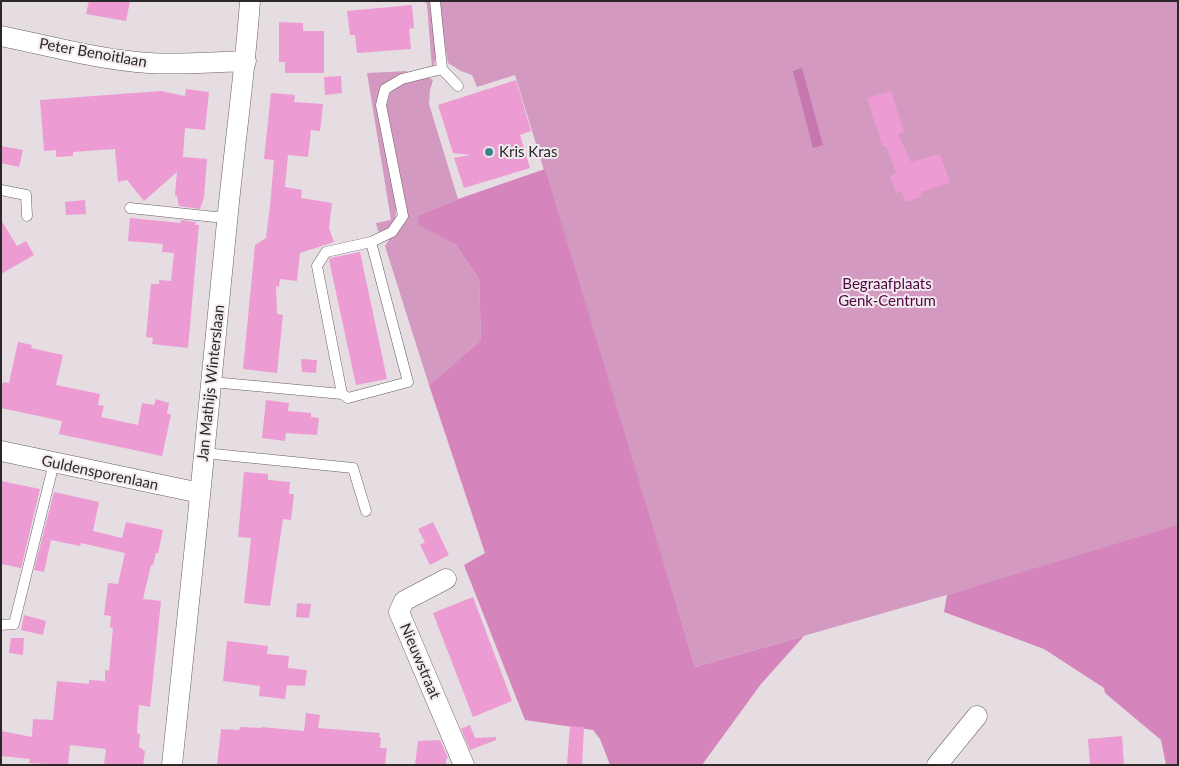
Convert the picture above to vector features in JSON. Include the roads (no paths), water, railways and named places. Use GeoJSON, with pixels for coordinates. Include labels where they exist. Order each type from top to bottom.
{"type":"FeatureCollection","features":[{"type":"Feature","properties":{"kind":"street","name":"Jan Mathijs Winterslaan"},"geometry":{"type":"LineString","coordinates":[[172,765],[228,214],[246,61],[250,1]]}},
{"type":"Feature","properties":{"kind":"street","name":"Peter Benoitlaan"},"geometry":{"type":"LineString","coordinates":[[1,36],[118,60],[196,63],[246,61]]}},
{"type":"Feature","properties":{"kind":"street","name":"Guldensporenlaan"},"geometry":{"type":"LineString","coordinates":[[1,451],[200,493]]}},
{"type":"Feature","properties":{"kind":"street","name":"Nieuwstraat"},"geometry":{"type":"LineString","coordinates":[[446,579],[404,600],[399,612],[464,765]]}},
{"type":"Feature","properties":{"kind":"street"},"geometry":{"type":"LineString","coordinates":[[937,765],[977,716]]}},
{"type":"Feature","properties":{"kind":"lane"},"geometry":{"type":"LineString","coordinates":[[435,1],[442,69],[458,86]]}},
{"type":"Feature","properties":{"kind":"lane"},"geometry":{"type":"LineString","coordinates":[[342,394],[317,266],[326,252],[371,242],[392,232],[403,216],[381,105],[385,89],[402,79],[442,69]]}},
{"type":"Feature","properties":{"kind":"lane"},"geometry":{"type":"LineString","coordinates":[[1,190],[26,195],[27,216]]}},
{"type":"Feature","properties":{"kind":"lane"},"geometry":{"type":"LineString","coordinates":[[130,208],[215,217],[228,214]]}},
{"type":"Feature","properties":{"kind":"lane"},"geometry":{"type":"LineString","coordinates":[[212,382],[342,394],[348,398],[408,382],[371,242]]}},
{"type":"Feature","properties":{"kind":"lane"},"geometry":{"type":"LineString","coordinates":[[204,454],[353,468],[366,511]]}},
{"type":"Feature","properties":{"kind":"lane"},"geometry":{"type":"LineString","coordinates":[[1,625],[14,624],[54,463]]}},
{"type":"Feature","properties":{"kind":"place","name":"Kris Kras"},"geometry":{"type":"Point","coordinates":[489,152]}},
{"type":"Feature","properties":{"kind":"park label","name":"Begraafplaats Genk-Centrum"},"geometry":{"type":"Point","coordinates":[887,292]}}]}
